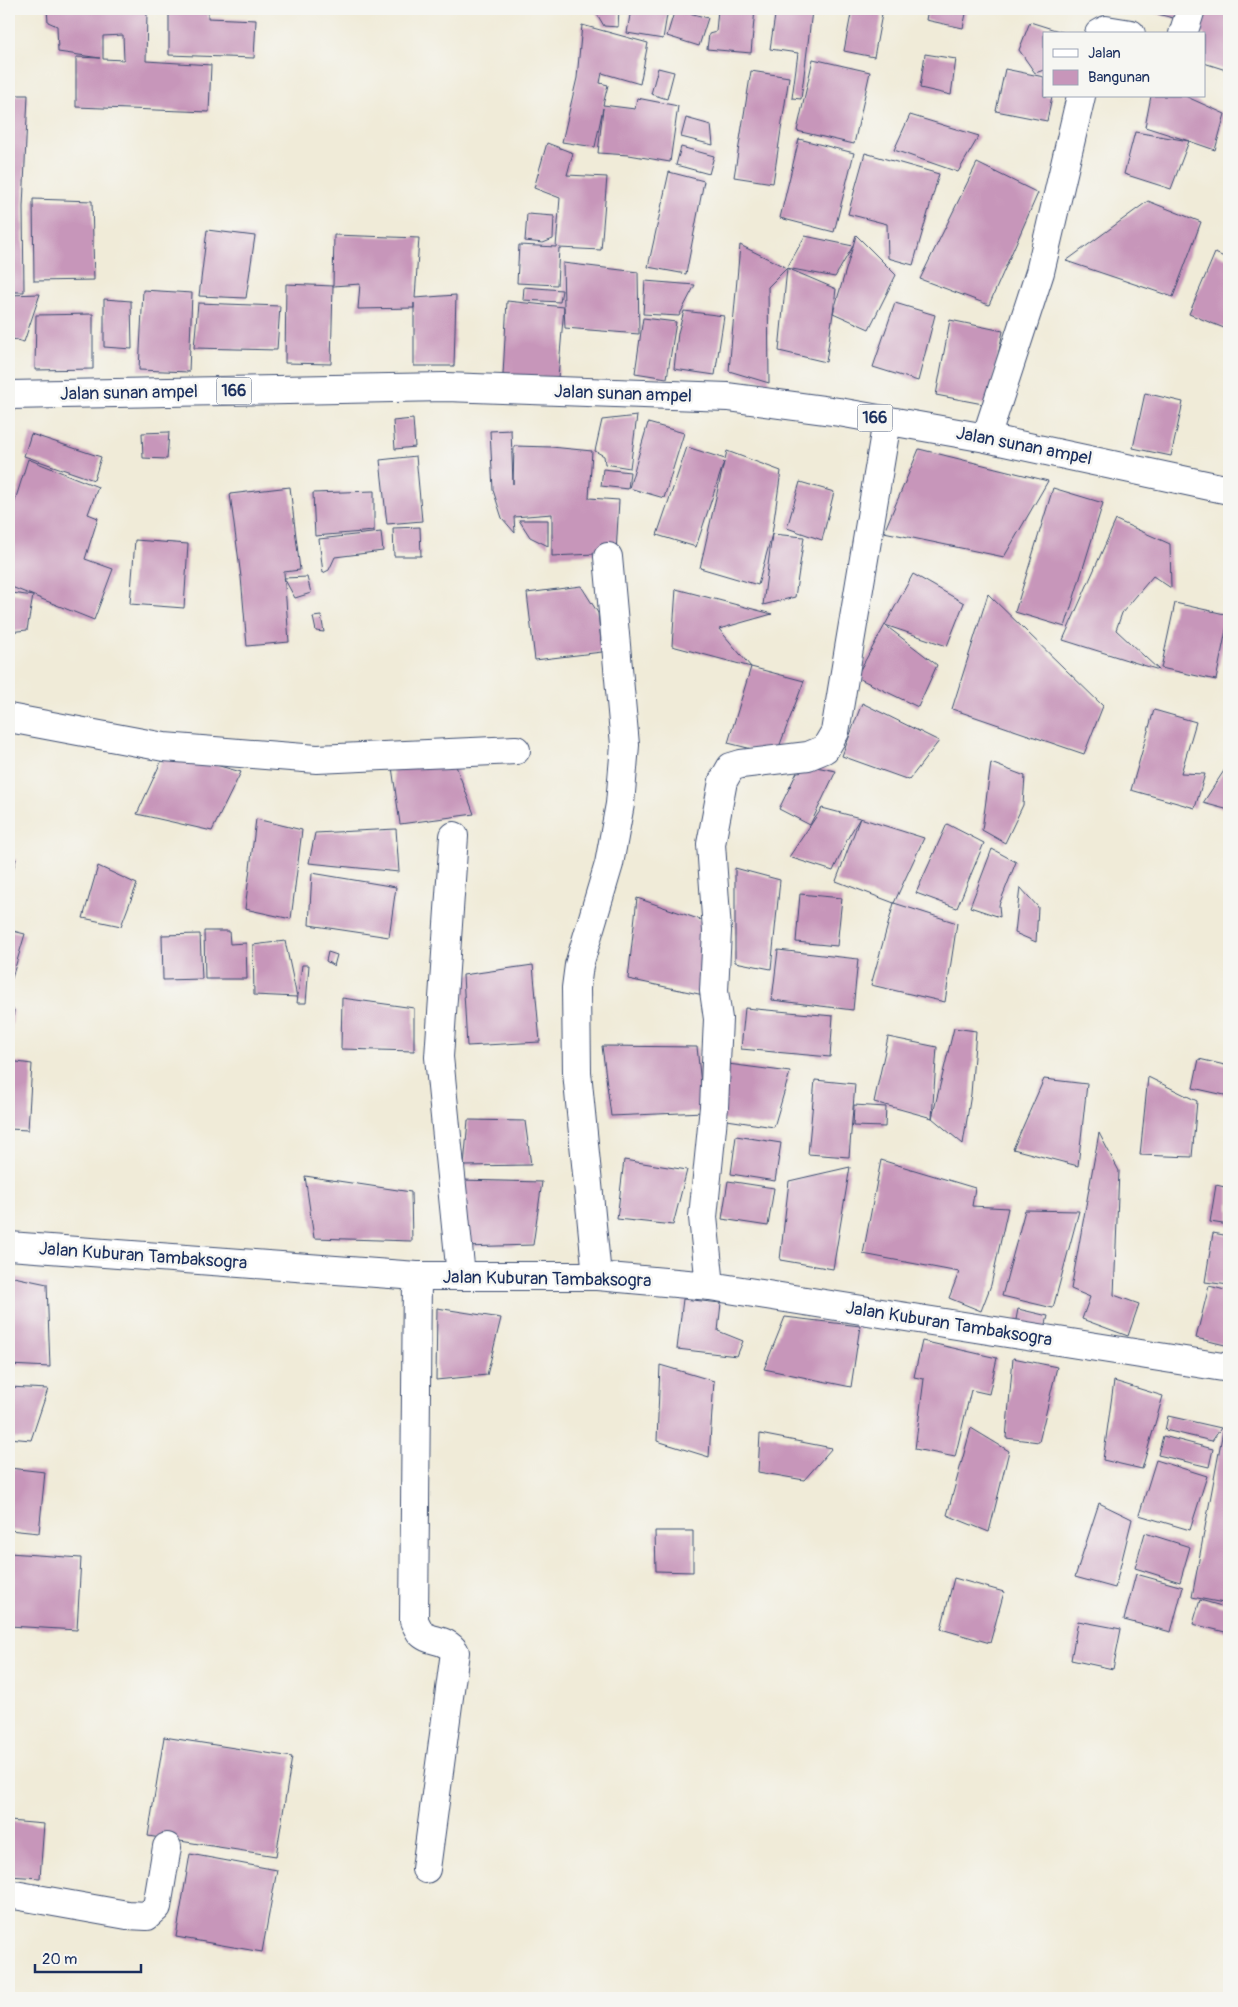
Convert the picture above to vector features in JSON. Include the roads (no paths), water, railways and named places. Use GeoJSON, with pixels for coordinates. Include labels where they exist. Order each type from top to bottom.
{"type":"FeatureCollection","features":[{"type":"Feature","properties":{"kind":"street"},"geometry":{"type":"LineString","coordinates":[[1184,32],[1192,9]]}},
{"type":"Feature","properties":{"kind":"street"},"geometry":{"type":"LineString","coordinates":[[1102,32],[1106,30],[1118,32]]}},
{"type":"Feature","properties":{"kind":"street"},"geometry":{"type":"LineString","coordinates":[[986,438],[1040,272],[1081,98]]}},
{"type":"Feature","properties":{"kind":"street","name":"Jalan sunan ampel"},"geometry":{"type":"LineString","coordinates":[[9,395],[446,387],[728,397],[800,406],[986,438],[1229,490]]}},
{"type":"Feature","properties":{"kind":"street"},"geometry":{"type":"LineString","coordinates":[[710,1286],[703,1217],[714,1107],[718,1019],[714,991],[717,931],[711,844],[723,781],[731,767],[741,764],[808,756],[825,748],[835,732],[887,421]]}},
{"type":"Feature","properties":{"kind":"street"},"geometry":{"type":"LineString","coordinates":[[597,1276],[577,1072],[576,988],[579,965],[609,864],[620,804],[623,774],[625,745],[608,557]]}},
{"type":"Feature","properties":{"kind":"street"},"geometry":{"type":"LineString","coordinates":[[9,718],[164,748],[317,758],[516,750]]}},
{"type":"Feature","properties":{"kind":"street"},"geometry":{"type":"LineString","coordinates":[[454,836],[439,1057],[460,1276]]}},
{"type":"Feature","properties":{"kind":"street","name":"Jalan Kuburan Tambaksogra"},"geometry":{"type":"LineString","coordinates":[[9,1246],[416,1276],[597,1276],[710,1286],[1229,1368]]}},
{"type":"Feature","properties":{"kind":"street"},"geometry":{"type":"LineString","coordinates":[[416,1276],[414,1621],[421,1633],[429,1638],[450,1645],[455,1652],[426,1869]]}},
{"type":"Feature","properties":{"kind":"street"},"geometry":{"type":"LineString","coordinates":[[9,1894],[127,1915],[147,1916],[157,1907],[167,1847]]}}]}
